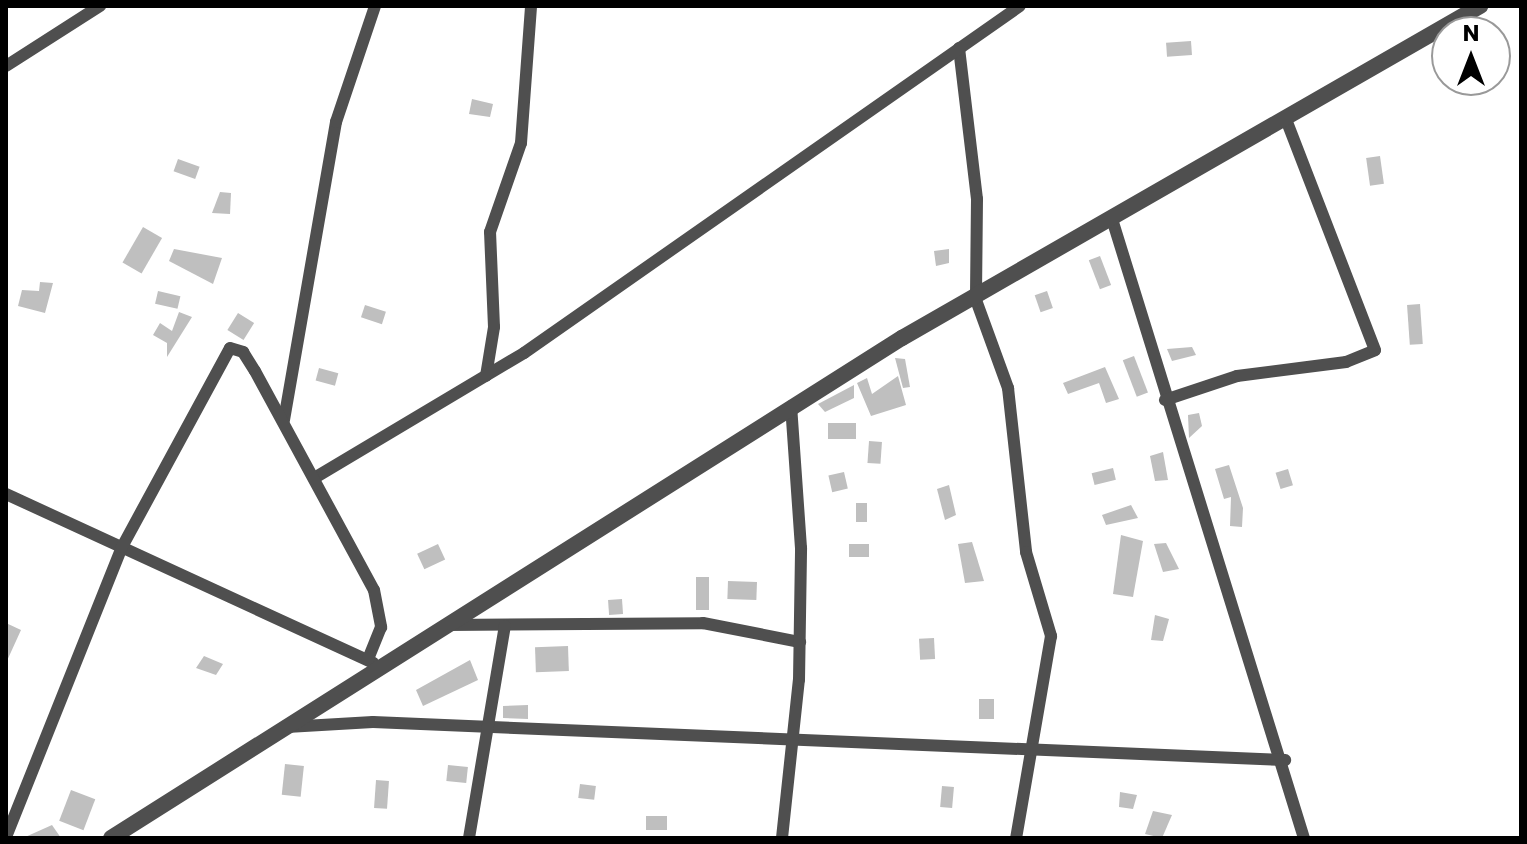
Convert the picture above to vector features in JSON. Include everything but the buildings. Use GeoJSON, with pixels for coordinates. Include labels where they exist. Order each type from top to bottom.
{"type":"FeatureCollection","features":[{"type":"Feature","properties":{"kind":"street"},"geometry":{"type":"LineString","coordinates":[[6,66],[100,6]]}},
{"type":"Feature","properties":{"kind":"street"},"geometry":{"type":"LineString","coordinates":[[284,420],[336,122],[375,6]]}},
{"type":"Feature","properties":{"kind":"street"},"geometry":{"type":"LineString","coordinates":[[486,376],[494,327],[490,232],[521,143],[531,6]]}},
{"type":"Feature","properties":{"kind":"street"},"geometry":{"type":"LineString","coordinates":[[316,477],[486,376],[1020,6]]}},
{"type":"Feature","properties":{"kind":"street"},"geometry":{"type":"LineString","coordinates":[[111,838],[287,727],[372,662],[440,625],[791,406],[1112,219],[1287,122],[1480,6]]}},
{"type":"Feature","properties":{"kind":"street"},"geometry":{"type":"LineString","coordinates":[[959,48],[977,199],[976,300],[1008,388],[1026,552],[1048,611],[1034,746],[1016,838]]}},
{"type":"Feature","properties":{"kind":"street"},"geometry":{"type":"LineString","coordinates":[[1165,400],[1237,376],[1346,362],[1375,350],[1287,122]]}},
{"type":"Feature","properties":{"kind":"street"},"geometry":{"type":"LineString","coordinates":[[1112,219],[1165,400],[1285,760],[1304,838]]}},
{"type":"Feature","properties":{"kind":"street"},"geometry":{"type":"LineString","coordinates":[[6,837],[122,547],[223,353],[243,352],[316,477],[380,612],[372,662]]}},
{"type":"Feature","properties":{"kind":"street"},"geometry":{"type":"LineString","coordinates":[[782,838],[787,738],[800,642],[791,406]]}},
{"type":"Feature","properties":{"kind":"street"},"geometry":{"type":"LineString","coordinates":[[8,499],[122,547],[372,662]]}},
{"type":"Feature","properties":{"kind":"street"},"geometry":{"type":"LineString","coordinates":[[440,625],[703,623],[800,642]]}},
{"type":"Feature","properties":{"kind":"street"},"geometry":{"type":"LineString","coordinates":[[469,838],[505,626]]}},
{"type":"Feature","properties":{"kind":"street"},"geometry":{"type":"LineString","coordinates":[[287,727],[349,721],[486,730],[1034,746],[1285,760]]}}]}
